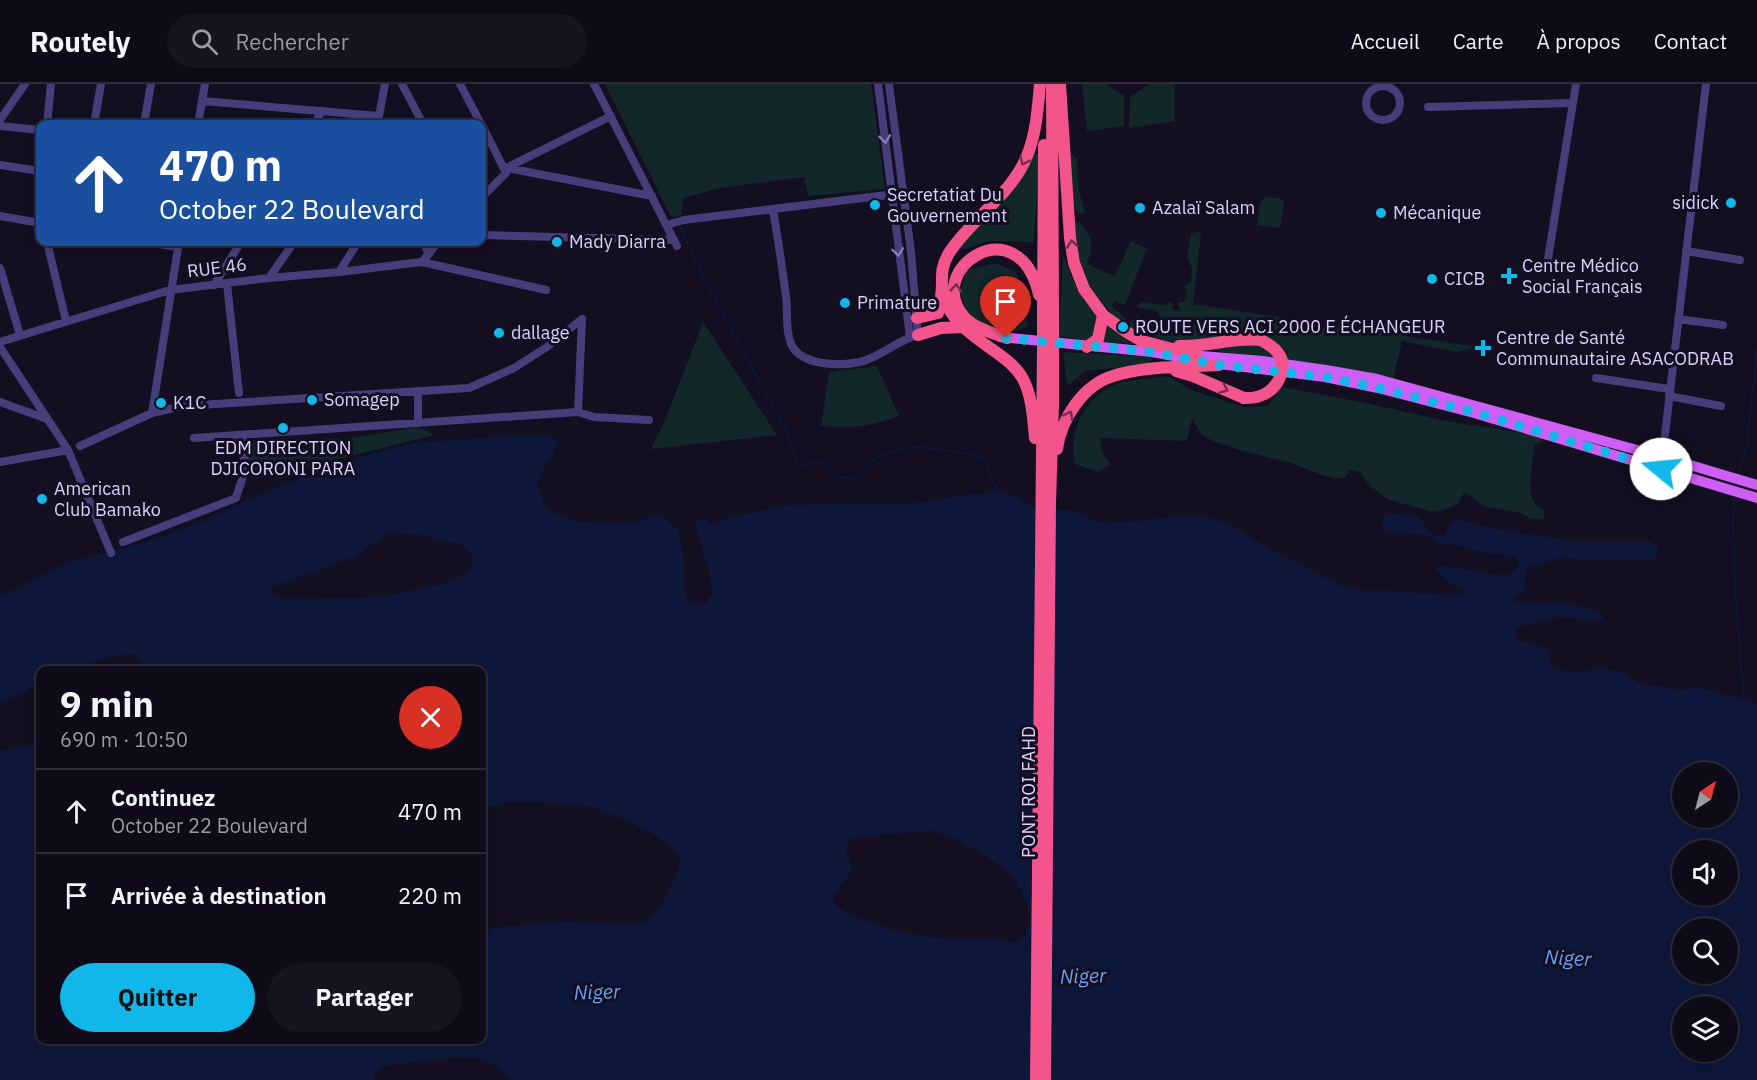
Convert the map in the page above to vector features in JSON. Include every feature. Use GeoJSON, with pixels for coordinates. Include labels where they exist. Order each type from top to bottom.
{"type":"FeatureCollection","features":[{"type":"Feature","properties":{"kind":"highway"},"geometry":{"type":"LineString","coordinates":[[932,313],[941,299],[941,275],[950,253],[962,236],[1015,177],[1028,156],[1042,84]]}},
{"type":"Feature","properties":{"kind":"highway"},"geometry":{"type":"LineString","coordinates":[[1036,1080],[1048,351],[1042,84]]}},
{"type":"Feature","properties":{"kind":"highway"},"geometry":{"type":"LineString","coordinates":[[1046,317],[1052,84]]}},
{"type":"Feature","properties":{"kind":"highway"},"geometry":{"type":"LineString","coordinates":[[1060,84],[1070,238],[1074,263],[1084,289],[1103,315],[1125,331],[1142,341],[1196,355]]}},
{"type":"Feature","properties":{"kind":"highway"},"geometry":{"type":"LineString","coordinates":[[1006,338],[976,326],[958,307],[954,292],[956,279],[975,255],[987,250],[999,250],[1011,253],[1021,260],[1030,269],[1046,317]]}},
{"type":"Feature","properties":{"kind":"highway"},"geometry":{"type":"LineString","coordinates":[[1081,279],[1113,318],[1132,331],[1180,346],[1204,345],[1247,338],[1261,340],[1273,347],[1281,357],[1283,369],[1273,389],[1253,398],[1244,398],[1192,376],[1163,369]]}},
{"type":"Feature","properties":{"kind":"highway"},"geometry":{"type":"LineString","coordinates":[[941,292],[951,314],[963,327],[1005,359],[1023,380],[1029,396],[1045,496]]}},
{"type":"Feature","properties":{"kind":"highway"},"geometry":{"type":"LineString","coordinates":[[912,318],[932,313],[951,314]]}},
{"type":"Feature","properties":{"kind":"highway"},"geometry":{"type":"LineString","coordinates":[[1087,347],[1098,339],[1103,315]]}},
{"type":"Feature","properties":{"kind":"highway"},"geometry":{"type":"LineString","coordinates":[[914,336],[941,328],[963,327]]}},
{"type":"Feature","properties":{"kind":"highway"},"geometry":{"type":"LineString","coordinates":[[1045,496],[1059,439],[1075,405],[1087,392],[1111,376],[1131,372],[1219,365]]}},
{"type":"Feature","properties":{"kind":"highway","name":"PONT ROI FAHD"},"geometry":{"type":"LineString","coordinates":[[1045,496],[1045,1080]]}},
{"type":"Feature","properties":{"kind":"main road"},"geometry":{"type":"LineString","coordinates":[[963,327],[984,335],[1006,338],[1263,361],[1377,379],[1752,483]]}},
{"type":"Feature","properties":{"kind":"main road"},"geometry":{"type":"LineString","coordinates":[[1165,354],[1219,365],[1325,377],[1378,388],[1474,412],[1757,498]]}},
{"type":"Feature","properties":{"kind":"street"},"geometry":{"type":"LineString","coordinates":[[0,120],[25,84]]}},
{"type":"Feature","properties":{"kind":"street"},"geometry":{"type":"LineString","coordinates":[[47,120],[51,84]]}},
{"type":"Feature","properties":{"kind":"street"},"geometry":{"type":"LineString","coordinates":[[95,120],[101,84]]}},
{"type":"Feature","properties":{"kind":"street"},"geometry":{"type":"LineString","coordinates":[[145,120],[151,84]]}},
{"type":"Feature","properties":{"kind":"street"},"geometry":{"type":"LineString","coordinates":[[199,120],[205,84]]}},
{"type":"Feature","properties":{"kind":"street"},"geometry":{"type":"LineString","coordinates":[[377,120],[385,84]]}},
{"type":"Feature","properties":{"kind":"street"},"geometry":{"type":"LineString","coordinates":[[402,84],[421,120]]}},
{"type":"Feature","properties":{"kind":"street"},"geometry":{"type":"LineString","coordinates":[[460,84],[478,120]]}},
{"type":"Feature","properties":{"kind":"street"},"geometry":{"type":"LineString","coordinates":[[486,236],[676,243],[594,84]]}},
{"type":"Feature","properties":{"kind":"street"},"geometry":{"type":"LineString","coordinates":[[773,210],[789,335],[798,353],[825,364],[852,364],[871,358],[914,336],[891,194],[878,84]]}},
{"type":"Feature","properties":{"kind":"street"},"geometry":{"type":"LineString","coordinates":[[889,84],[911,252],[912,318]]}},
{"type":"Feature","properties":{"kind":"street"},"geometry":{"type":"LineString","coordinates":[[1546,271],[1576,84]]}},
{"type":"Feature","properties":{"kind":"street"},"geometry":{"type":"LineString","coordinates":[[1661,469],[1706,84]]}},
{"type":"Feature","properties":{"kind":"street"},"geometry":{"type":"LineString","coordinates":[[1380,85],[1395,91],[1400,101],[1399,109],[1390,119],[1377,119],[1372,116],[1366,105],[1370,92],[1380,85]]}},
{"type":"Feature","properties":{"kind":"street"},"geometry":{"type":"LineString","coordinates":[[202,101],[322,111],[367,120]]}},
{"type":"Feature","properties":{"kind":"street"},"geometry":{"type":"LineString","coordinates":[[1428,107],[1573,103]]}},
{"type":"Feature","properties":{"kind":"street"},"geometry":{"type":"LineString","coordinates":[[316,120],[322,111]]}},
{"type":"Feature","properties":{"kind":"street"},"geometry":{"type":"LineString","coordinates":[[506,168],[611,116]]}},
{"type":"Feature","properties":{"kind":"street"},"geometry":{"type":"LineString","coordinates":[[0,126],[36,130]]}},
{"type":"Feature","properties":{"kind":"street"},"geometry":{"type":"LineString","coordinates":[[486,134],[506,168],[506,173],[486,192]]}},
{"type":"Feature","properties":{"kind":"street"},"geometry":{"type":"LineString","coordinates":[[0,165],[36,170]]}},
{"type":"Feature","properties":{"kind":"street"},"geometry":{"type":"LineString","coordinates":[[506,168],[652,196]]}},
{"type":"Feature","properties":{"kind":"street"},"geometry":{"type":"LineString","coordinates":[[666,225],[684,220],[903,193]]}},
{"type":"Feature","properties":{"kind":"street"},"geometry":{"type":"LineString","coordinates":[[0,216],[36,222]]}},
{"type":"Feature","properties":{"kind":"street"},"geometry":{"type":"LineString","coordinates":[[48,246],[66,321]]}},
{"type":"Feature","properties":{"kind":"street"},"geometry":{"type":"LineString","coordinates":[[152,413],[178,246]]}},
{"type":"Feature","properties":{"kind":"street"},"geometry":{"type":"LineString","coordinates":[[214,285],[238,246]]}},
{"type":"Feature","properties":{"kind":"street"},"geometry":{"type":"LineString","coordinates":[[269,278],[291,246]]}},
{"type":"Feature","properties":{"kind":"street"},"geometry":{"type":"LineString","coordinates":[[339,272],[355,246]]}},
{"type":"Feature","properties":{"kind":"street"},"geometry":{"type":"LineString","coordinates":[[425,246],[429,254]]}},
{"type":"Feature","properties":{"kind":"street"},"geometry":{"type":"LineString","coordinates":[[422,262],[435,246]]}},
{"type":"Feature","properties":{"kind":"street"},"geometry":{"type":"LineString","coordinates":[[1686,251],[1740,260]]}},
{"type":"Feature","properties":{"kind":"street","name":"RUE 46"},"geometry":{"type":"LineString","coordinates":[[0,342],[170,290],[422,262],[546,290]]}},
{"type":"Feature","properties":{"kind":"street"},"geometry":{"type":"LineString","coordinates":[[0,268],[20,335]]}},
{"type":"Feature","properties":{"kind":"street"},"geometry":{"type":"LineString","coordinates":[[227,284],[239,393]]}},
{"type":"Feature","properties":{"kind":"street"},"geometry":{"type":"LineString","coordinates":[[80,446],[152,413],[183,406],[470,388],[514,368],[547,347],[582,319],[578,412]]}},
{"type":"Feature","properties":{"kind":"street"},"geometry":{"type":"LineString","coordinates":[[1678,319],[1723,325]]}},
{"type":"Feature","properties":{"kind":"street"},"geometry":{"type":"LineString","coordinates":[[0,347],[68,450],[111,553]]}},
{"type":"Feature","properties":{"kind":"street"},"geometry":{"type":"LineString","coordinates":[[1596,378],[1721,406]]}},
{"type":"Feature","properties":{"kind":"street"},"geometry":{"type":"LineString","coordinates":[[418,392],[418,423]]}},
{"type":"Feature","properties":{"kind":"street"},"geometry":{"type":"LineString","coordinates":[[0,402],[48,420]]}},
{"type":"Feature","properties":{"kind":"street"},"geometry":{"type":"LineString","coordinates":[[194,438],[578,412],[594,417],[649,420]]}},
{"type":"Feature","properties":{"kind":"street"},"geometry":{"type":"LineString","coordinates":[[123,542],[236,498],[244,473],[245,435]]}},
{"type":"Feature","properties":{"kind":"street"},"geometry":{"type":"LineString","coordinates":[[0,462],[68,450]]}},
{"type":"Feature","properties":{"kind":"green space"},"geometry":{"type":"Polygon","coordinates":[[[605,84],[871,84],[885,189],[808,196],[804,177],[720,188],[683,198],[681,216],[671,217],[605,84]]]}},
{"type":"Feature","properties":{"kind":"green space"},"geometry":{"type":"Polygon","coordinates":[[[1082,84],[1106,84],[1124,96],[1124,126],[1087,131],[1082,84]]]}},
{"type":"Feature","properties":{"kind":"green space"},"geometry":{"type":"Polygon","coordinates":[[[1149,84],[1175,84],[1175,121],[1129,128],[1130,97],[1149,84]]]}},
{"type":"Feature","properties":{"kind":"green space"},"geometry":{"type":"Polygon","coordinates":[[[1031,150],[1039,155],[1034,242],[990,241],[961,250],[959,245],[1031,150]]]}},
{"type":"Feature","properties":{"kind":"green space"},"geometry":{"type":"Polygon","coordinates":[[[1072,155],[1077,159],[1079,191],[1085,213],[1078,213],[1072,203],[1069,158],[1072,155]]]}},
{"type":"Feature","properties":{"kind":"green space"},"geometry":{"type":"Polygon","coordinates":[[[1265,197],[1282,199],[1284,202],[1279,228],[1257,225],[1260,203],[1265,197]]]}},
{"type":"Feature","properties":{"kind":"green space"},"geometry":{"type":"Polygon","coordinates":[[[1076,220],[1086,230],[1091,240],[1091,251],[1087,263],[1115,276],[1131,241],[1147,248],[1125,305],[1114,301],[1112,306],[1126,319],[1123,323],[1115,318],[1084,280],[1071,225],[1076,220]]]}},
{"type":"Feature","properties":{"kind":"green space"},"geometry":{"type":"Polygon","coordinates":[[[1199,231],[1201,234],[1193,304],[1479,347],[1456,352],[1402,341],[1393,380],[1167,341],[1130,328],[1130,323],[1136,315],[1142,318],[1146,326],[1157,329],[1155,322],[1160,316],[1156,311],[1136,307],[1142,302],[1164,305],[1172,301],[1173,310],[1180,311],[1178,302],[1184,302],[1187,290],[1183,286],[1191,282],[1192,268],[1187,257],[1191,234],[1199,231]]]}},
{"type":"Feature","properties":{"kind":"green space"},"geometry":{"type":"Polygon","coordinates":[[[1063,255],[1080,294],[1101,317],[1134,344],[1097,342],[1059,336],[1063,255]]]}},
{"type":"Feature","properties":{"kind":"green space"},"geometry":{"type":"Polygon","coordinates":[[[995,263],[1016,272],[1025,295],[1027,326],[1015,332],[991,329],[975,322],[965,307],[960,293],[966,270],[995,263]]]}},
{"type":"Feature","properties":{"kind":"green space"},"geometry":{"type":"Polygon","coordinates":[[[703,322],[777,435],[651,449],[664,423],[703,322]]]}},
{"type":"Feature","properties":{"kind":"green space"},"geometry":{"type":"Polygon","coordinates":[[[1063,352],[1153,357],[1149,364],[1085,371],[1067,386],[1063,352]]]}},
{"type":"Feature","properties":{"kind":"green space"},"geometry":{"type":"Polygon","coordinates":[[[877,366],[899,416],[861,426],[821,426],[829,372],[877,366]]]}},
{"type":"Feature","properties":{"kind":"green space"},"geometry":{"type":"Polygon","coordinates":[[[1168,376],[1191,390],[1244,407],[1268,406],[1281,387],[1446,421],[1542,436],[1543,442],[1535,445],[1530,490],[1534,502],[1545,510],[1544,520],[1529,518],[1522,513],[1487,507],[1464,493],[1458,503],[1445,510],[1434,512],[1389,500],[1370,486],[1360,472],[1350,470],[1346,477],[1337,479],[1291,463],[1239,450],[1202,435],[1192,419],[1186,441],[1101,438],[1103,452],[1111,464],[1098,472],[1075,464],[1073,452],[1076,428],[1087,406],[1095,397],[1116,384],[1168,376]]]}},
{"type":"Feature","properties":{"kind":"green space"},"geometry":{"type":"Polygon","coordinates":[[[419,427],[434,435],[265,478],[254,475],[227,443],[349,438],[419,427]]]}},
{"type":"Feature","properties":{"kind":"water","name":"Niger"},"geometry":{"type":"Polygon","coordinates":[[[516,435],[544,435],[555,439],[558,444],[538,481],[547,509],[576,522],[632,524],[650,515],[662,515],[679,531],[684,563],[685,594],[690,602],[705,604],[712,594],[708,567],[695,525],[696,521],[704,519],[712,525],[731,517],[790,505],[914,503],[996,492],[1018,497],[1036,508],[1072,510],[1095,521],[1106,523],[1142,521],[1180,515],[1209,517],[1232,526],[1272,550],[1342,586],[1365,591],[1463,596],[1464,589],[1444,579],[1435,568],[1440,565],[1495,575],[1509,575],[1517,568],[1517,558],[1439,543],[1425,535],[1389,532],[1384,530],[1382,520],[1386,513],[1417,516],[1427,531],[1437,536],[1444,535],[1449,525],[1455,520],[1573,541],[1649,541],[1659,549],[1654,560],[1580,560],[1564,557],[1539,564],[1530,564],[1525,573],[1525,587],[1522,593],[1518,593],[1514,598],[1514,601],[1525,604],[1575,605],[1601,613],[1604,621],[1555,617],[1516,629],[1515,634],[1518,640],[1541,646],[1550,651],[1549,658],[1552,667],[1558,669],[1580,672],[1595,667],[1619,671],[1639,683],[1682,690],[1693,687],[1702,688],[1757,704],[1757,1080],[511,1080],[491,1063],[469,1058],[428,1060],[387,1066],[374,1074],[374,1080],[0,1080],[0,750],[36,746],[36,1044],[486,1044],[486,930],[565,922],[624,925],[643,923],[653,917],[678,872],[680,856],[672,846],[628,821],[588,806],[506,802],[486,808],[486,666],[139,666],[141,662],[134,654],[110,657],[84,666],[36,666],[36,686],[0,703],[0,597],[67,563],[156,539],[199,523],[249,499],[311,474],[407,444],[516,435]],[[389,533],[354,557],[273,587],[272,594],[282,599],[392,595],[443,584],[466,574],[472,567],[473,556],[462,545],[420,535],[389,533]],[[934,831],[851,839],[846,849],[851,865],[850,875],[833,895],[834,904],[859,918],[920,936],[1018,942],[1026,935],[1030,918],[1026,901],[1013,875],[958,840],[934,831]]]}},
{"type":"Feature","properties":{"kind":"waterway"},"geometry":{"type":"LineString","coordinates":[[681,228],[703,277],[786,431],[799,465],[825,462],[837,476],[852,479],[877,457],[899,449],[918,447],[972,454],[982,458],[997,489],[1009,494]]}},
{"type":"Feature","properties":{"kind":"waterway"},"geometry":{"type":"LineString","coordinates":[[1738,474],[1747,444],[1757,347]]}},
{"type":"Feature","properties":{"kind":"waterway"},"geometry":{"type":"LineString","coordinates":[[1734,494],[1735,572],[1744,701]]}},
{"type":"Feature","properties":{"kind":"place","name":"sidick"},"geometry":{"type":"Point","coordinates":[1731,203]}},
{"type":"Feature","properties":{"kind":"place","name":"Secretatiat Du Gouvernement"},"geometry":{"type":"Point","coordinates":[875,205]}},
{"type":"Feature","properties":{"kind":"place","name":"Azalaï Salam"},"geometry":{"type":"Point","coordinates":[1140,208]}},
{"type":"Feature","properties":{"kind":"place","name":"Mécanique"},"geometry":{"type":"Point","coordinates":[1381,213]}},
{"type":"Feature","properties":{"kind":"place","name":"Mady Diarra"},"geometry":{"type":"Point","coordinates":[557,242]}},
{"type":"Feature","properties":{"kind":"place","name":"Centre Médico Social Français"},"geometry":{"type":"Point","coordinates":[1509,276]}},
{"type":"Feature","properties":{"kind":"place","name":"CICB"},"geometry":{"type":"Point","coordinates":[1432,279]}},
{"type":"Feature","properties":{"kind":"place","name":"Primature"},"geometry":{"type":"Point","coordinates":[845,303]}},
{"type":"Feature","properties":{"kind":"place","name":"ROUTE VERS ACI 2000 E ÉCHANGEUR"},"geometry":{"type":"Point","coordinates":[1123,327]}},
{"type":"Feature","properties":{"kind":"place","name":"dallage"},"geometry":{"type":"Point","coordinates":[499,333]}},
{"type":"Feature","properties":{"kind":"place","name":"Centre de Santé Communautaire ASACODRAB"},"geometry":{"type":"Point","coordinates":[1483,348]}},
{"type":"Feature","properties":{"kind":"place","name":"Somagep"},"geometry":{"type":"Point","coordinates":[312,400]}},
{"type":"Feature","properties":{"kind":"place","name":"K1C"},"geometry":{"type":"Point","coordinates":[161,403]}},
{"type":"Feature","properties":{"kind":"place","name":"EDM DIRECTION DJICORONI PARA"},"geometry":{"type":"Point","coordinates":[283,428]}},
{"type":"Feature","properties":{"kind":"place","name":"American Club Bamako"},"geometry":{"type":"Point","coordinates":[42,499]}},
{"type":"Feature","properties":{"kind":"route"},"geometry":{"type":"LineString","coordinates":[[1006,338],[1152,352],[1219,365],[1325,377],[1474,412],[1661,469]]}}]}
